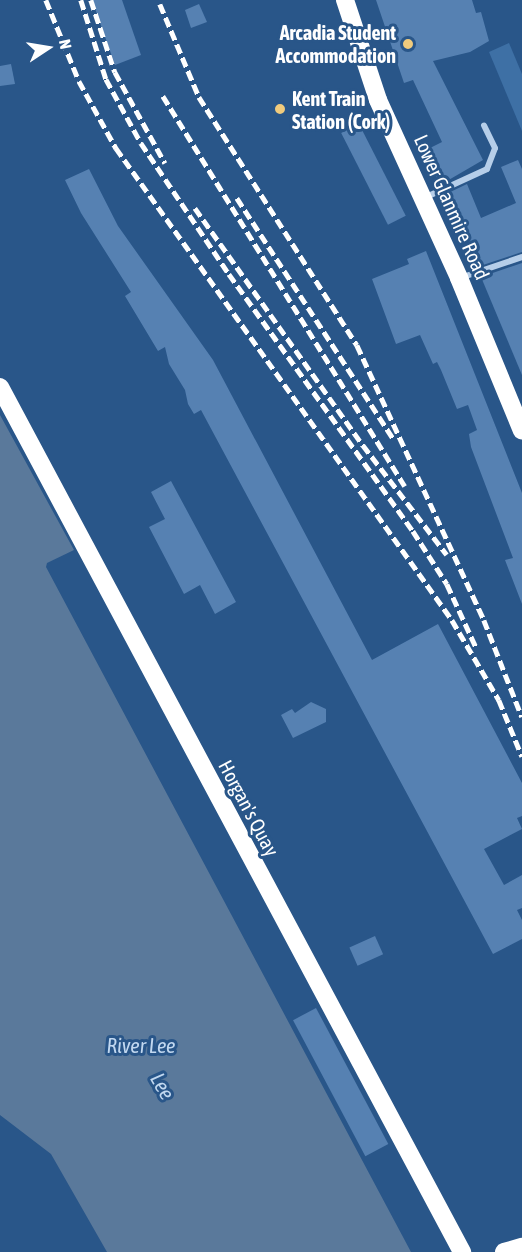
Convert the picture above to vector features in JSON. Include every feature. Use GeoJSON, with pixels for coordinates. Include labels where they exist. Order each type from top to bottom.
{"type":"FeatureCollection","features":[{"type":"Feature","properties":{"kind":"highway","name":"Lower Glanmire Road"},"geometry":{"type":"LineString","coordinates":[[345,0],[378,100],[459,278],[522,431]]}},
{"type":"Feature","properties":{"kind":"highway","name":"Horgan's Quay"},"geometry":{"type":"LineString","coordinates":[[0,387],[460,1251]]}},
{"type":"Feature","properties":{"kind":"highway"},"geometry":{"type":"LineString","coordinates":[[504,1252],[522,1247]]}},
{"type":"Feature","properties":{"kind":"street"},"geometry":{"type":"LineString","coordinates":[[424,198],[487,169],[495,148],[484,125]]}},
{"type":"Feature","properties":{"kind":"street"},"geometry":{"type":"LineString","coordinates":[[459,278],[522,257]]}},
{"type":"Feature","properties":{"kind":"shaded area"},"geometry":{"type":"Polygon","coordinates":[[[509,43],[522,74],[522,131],[489,52],[509,43]]]}},
{"type":"Feature","properties":{"kind":"water","name":"River Lee"},"geometry":{"type":"Polygon","coordinates":[[[0,415],[74,550],[47,563],[46,567],[411,1252],[107,1252],[51,1154],[0,1115],[0,415]]]}},
{"type":"Feature","properties":{"kind":"building"},"geometry":{"type":"Polygon","coordinates":[[[92,0],[122,0],[141,55],[115,65],[92,0]]]}},
{"type":"Feature","properties":{"kind":"building"},"geometry":{"type":"Polygon","coordinates":[[[376,0],[472,0],[476,13],[481,12],[489,41],[470,52],[433,61],[483,160],[440,185],[424,151],[442,142],[413,80],[404,83],[376,0]]]}},
{"type":"Feature","properties":{"kind":"building"},"geometry":{"type":"Polygon","coordinates":[[[199,4],[207,22],[191,28],[185,10],[199,4]]]}},
{"type":"Feature","properties":{"kind":"building"},"geometry":{"type":"Polygon","coordinates":[[[11,64],[15,84],[0,86],[0,66],[11,64]]]}},
{"type":"Feature","properties":{"kind":"building"},"geometry":{"type":"Polygon","coordinates":[[[359,124],[406,216],[388,225],[341,133],[359,124]]]}},
{"type":"Feature","properties":{"kind":"building"},"geometry":{"type":"Polygon","coordinates":[[[518,160],[522,169],[522,252],[477,267],[465,247],[444,195],[467,184],[481,218],[516,203],[501,167],[518,160]]]}},
{"type":"Feature","properties":{"kind":"building"},"geometry":{"type":"Polygon","coordinates":[[[89,169],[118,226],[213,360],[372,660],[438,624],[522,783],[522,816],[517,818],[522,829],[484,849],[504,885],[522,875],[522,908],[517,910],[522,920],[522,939],[493,954],[201,410],[194,414],[188,404],[185,390],[169,364],[165,347],[158,351],[125,296],[131,292],[81,213],[65,180],[89,169]]]}},
{"type":"Feature","properties":{"kind":"building"},"geometry":{"type":"Polygon","coordinates":[[[426,251],[522,493],[522,604],[505,560],[513,558],[471,447],[469,434],[477,430],[468,405],[457,409],[437,362],[433,364],[420,335],[396,344],[372,279],[409,264],[407,259],[426,251]]]}},
{"type":"Feature","properties":{"kind":"building"},"geometry":{"type":"Polygon","coordinates":[[[522,263],[522,375],[481,277],[522,263]]]}},
{"type":"Feature","properties":{"kind":"building"},"geometry":{"type":"Polygon","coordinates":[[[171,481],[236,602],[215,614],[200,585],[184,594],[149,527],[165,519],[151,492],[171,481]]]}},
{"type":"Feature","properties":{"kind":"building"},"geometry":{"type":"Polygon","coordinates":[[[311,702],[326,709],[326,722],[293,738],[281,715],[292,709],[295,713],[311,702]]]}},
{"type":"Feature","properties":{"kind":"building"},"geometry":{"type":"Polygon","coordinates":[[[375,936],[383,954],[358,966],[349,947],[375,936]]]}},
{"type":"Feature","properties":{"kind":"building"},"geometry":{"type":"Polygon","coordinates":[[[316,1008],[388,1144],[365,1156],[293,1020],[316,1008]]]}},
{"type":"Feature","properties":{"kind":"railway"},"geometry":{"type":"LineString","coordinates":[[46,0],[79,81],[116,148],[452,620],[499,700],[522,756]]}},
{"type":"Feature","properties":{"kind":"railway"},"geometry":{"type":"LineString","coordinates":[[81,0],[106,79],[141,143],[229,274],[413,531],[447,584],[476,647]]}},
{"type":"Feature","properties":{"kind":"railway"},"geometry":{"type":"LineString","coordinates":[[91,0],[115,72],[165,163]]}},
{"type":"Feature","properties":{"kind":"railway"},"geometry":{"type":"LineString","coordinates":[[160,4],[199,97],[357,345],[484,620],[522,717]]}},
{"type":"Feature","properties":{"kind":"railway"},"geometry":{"type":"LineString","coordinates":[[163,96],[405,486]]}},
{"type":"Feature","properties":{"kind":"railway"},"geometry":{"type":"LineString","coordinates":[[237,198],[394,440]]}},
{"type":"Feature","properties":{"kind":"railway"},"geometry":{"type":"LineString","coordinates":[[195,208],[363,445],[447,555]]}},
{"type":"Feature","properties":{"kind":"place","name":"Arcadia Student Accommodation"},"geometry":{"type":"Point","coordinates":[408,44]}},
{"type":"Feature","properties":{"kind":"place","name":"Kent Train Station (Cork)"},"geometry":{"type":"Point","coordinates":[280,109]}},
{"type":"Feature","properties":{"kind":"water label","name":"Lee"},"geometry":{"type":"Point","coordinates":[163,1086]}}]}
